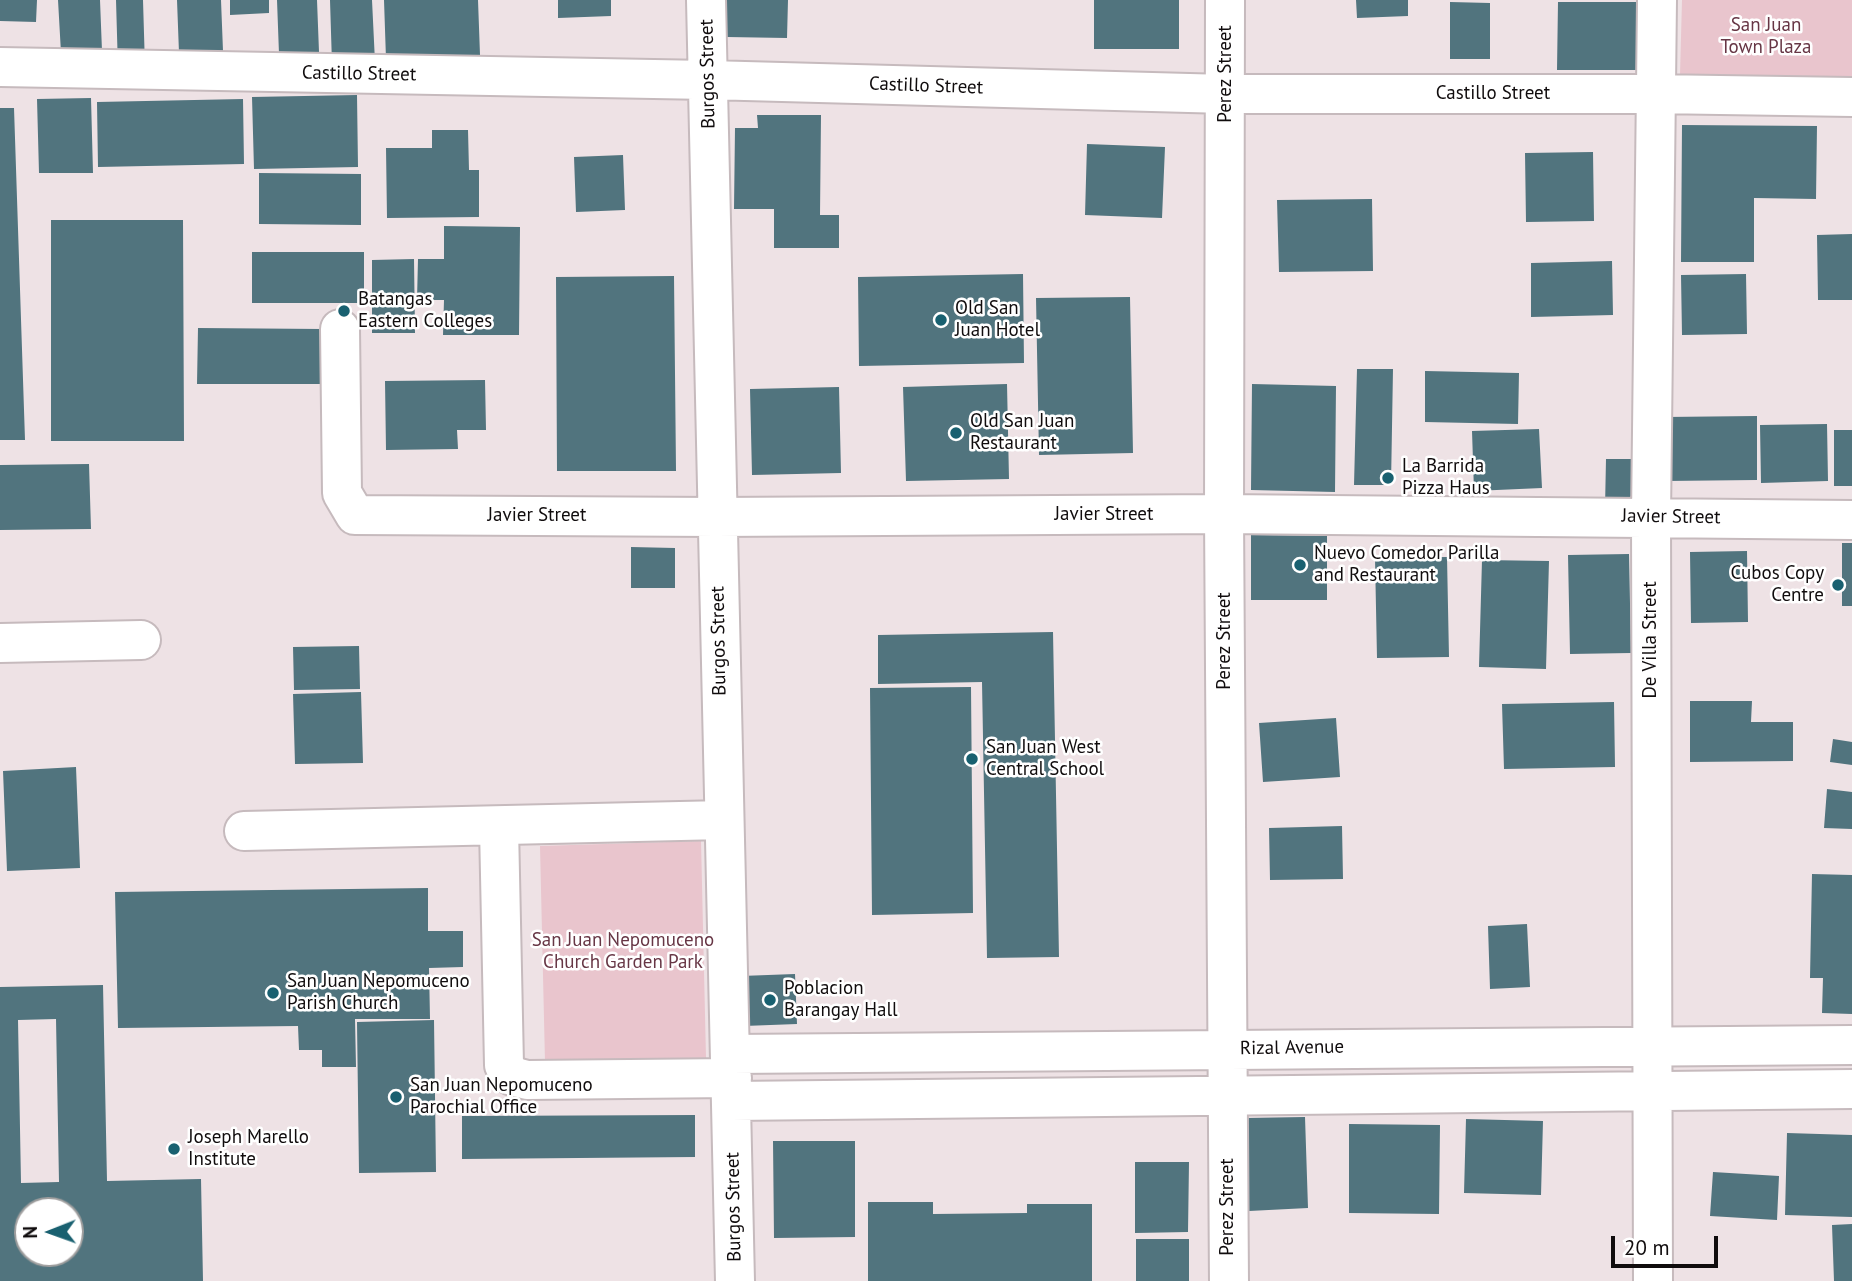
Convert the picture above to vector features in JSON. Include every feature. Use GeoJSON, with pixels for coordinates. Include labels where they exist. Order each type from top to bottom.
{"type":"FeatureCollection","features":[{"type":"Feature","properties":{"kind":"street","name":"Burgos Street"},"geometry":{"type":"LineString","coordinates":[[706,0],[735,1281]]}},
{"type":"Feature","properties":{"kind":"street","name":"Perez Street"},"geometry":{"type":"LineString","coordinates":[[1225,0],[1224,514],[1229,1281]]}},
{"type":"Feature","properties":{"kind":"street","name":"De Villa Street"},"geometry":{"type":"LineString","coordinates":[[1653,1281],[1651,517],[1657,0]]}},
{"type":"Feature","properties":{"kind":"street","name":"Castillo Street"},"geometry":{"type":"LineString","coordinates":[[0,67],[708,80],[1226,94],[1852,97]]}},
{"type":"Feature","properties":{"kind":"street","name":"Javier Street"},"geometry":{"type":"LineString","coordinates":[[340,329],[342,493],[355,515],[716,517],[1224,514],[1852,520]]}},
{"type":"Feature","properties":{"kind":"street"},"geometry":{"type":"LineString","coordinates":[[0,643],[141,640]]}},
{"type":"Feature","properties":{"kind":"street"},"geometry":{"type":"LineString","coordinates":[[244,831],[724,820]]}},
{"type":"Feature","properties":{"kind":"street"},"geometry":{"type":"LineString","coordinates":[[499,827],[504,1065],[512,1076],[527,1080],[732,1078],[983,1098],[1852,1089]]}},
{"type":"Feature","properties":{"kind":"street","name":"Rizal Avenue"},"geometry":{"type":"LineString","coordinates":[[732,1078],[982,1052],[1852,1045]]}},
{"type":"Feature","properties":{"kind":"street"},"geometry":{"type":"LineString","coordinates":[[982,1052],[983,1098]]}},
{"type":"Feature","properties":{"kind":"green space","name":"San Juan Town Plaza"},"geometry":{"type":"Polygon","coordinates":[[[1682,0],[1852,0],[1852,77],[1680,75],[1682,0]]]}},
{"type":"Feature","properties":{"kind":"green space","name":"San Juan Nepomuceno Church Garden Park"},"geometry":{"type":"Polygon","coordinates":[[[701,841],[706,1058],[545,1062],[540,846],[701,841]]]}},
{"type":"Feature","properties":{"kind":"building"},"geometry":{"type":"Polygon","coordinates":[[[0,0],[37,0],[36,22],[0,21],[0,0]]]}},
{"type":"Feature","properties":{"kind":"building"},"geometry":{"type":"Polygon","coordinates":[[[58,0],[100,0],[102,51],[61,53],[58,0]]]}},
{"type":"Feature","properties":{"kind":"building"},"geometry":{"type":"Polygon","coordinates":[[[116,0],[143,0],[145,67],[118,69],[116,0]]]}},
{"type":"Feature","properties":{"kind":"building"},"geometry":{"type":"Polygon","coordinates":[[[177,0],[221,0],[223,51],[179,53],[177,0]]]}},
{"type":"Feature","properties":{"kind":"building"},"geometry":{"type":"Polygon","coordinates":[[[230,0],[269,0],[269,13],[230,15],[230,0]]]}},
{"type":"Feature","properties":{"kind":"building"},"geometry":{"type":"Polygon","coordinates":[[[277,0],[317,0],[319,52],[279,54],[277,0]]]}},
{"type":"Feature","properties":{"kind":"building"},"geometry":{"type":"Polygon","coordinates":[[[330,0],[372,0],[375,62],[332,64],[330,0]]]}},
{"type":"Feature","properties":{"kind":"building"},"geometry":{"type":"Polygon","coordinates":[[[384,0],[478,0],[480,55],[386,59],[384,0]]]}},
{"type":"Feature","properties":{"kind":"building"},"geometry":{"type":"Polygon","coordinates":[[[558,0],[611,0],[611,16],[558,18],[558,0]]]}},
{"type":"Feature","properties":{"kind":"building"},"geometry":{"type":"Polygon","coordinates":[[[727,0],[788,0],[787,38],[727,37],[727,0]]]}},
{"type":"Feature","properties":{"kind":"building"},"geometry":{"type":"Polygon","coordinates":[[[1094,0],[1179,0],[1179,49],[1094,49],[1094,0]]]}},
{"type":"Feature","properties":{"kind":"building"},"geometry":{"type":"Polygon","coordinates":[[[1356,0],[1408,0],[1408,16],[1357,18],[1356,0]]]}},
{"type":"Feature","properties":{"kind":"building"},"geometry":{"type":"Polygon","coordinates":[[[1450,2],[1490,3],[1490,59],[1450,59],[1450,2]]]}},
{"type":"Feature","properties":{"kind":"building"},"geometry":{"type":"Polygon","coordinates":[[[1558,2],[1637,2],[1637,70],[1557,70],[1558,2]]]}},
{"type":"Feature","properties":{"kind":"building"},"geometry":{"type":"Polygon","coordinates":[[[357,95],[358,167],[254,169],[252,97],[357,95]]]}},
{"type":"Feature","properties":{"kind":"building"},"geometry":{"type":"Polygon","coordinates":[[[91,98],[93,173],[39,173],[37,99],[91,98]]]}},
{"type":"Feature","properties":{"kind":"building"},"geometry":{"type":"Polygon","coordinates":[[[243,99],[244,164],[98,167],[97,102],[243,99]]]}},
{"type":"Feature","properties":{"kind":"building"},"geometry":{"type":"Polygon","coordinates":[[[0,108],[14,108],[25,440],[0,440],[0,108]]]}},
{"type":"Feature","properties":{"kind":"building"},"geometry":{"type":"Polygon","coordinates":[[[757,115],[821,115],[820,215],[839,215],[839,248],[774,248],[774,209],[734,209],[735,128],[758,128],[757,115]]]}},
{"type":"Feature","properties":{"kind":"building"},"geometry":{"type":"Polygon","coordinates":[[[1682,125],[1817,126],[1816,199],[1754,198],[1754,262],[1681,262],[1682,125]]]}},
{"type":"Feature","properties":{"kind":"building"},"geometry":{"type":"Polygon","coordinates":[[[432,130],[468,130],[469,170],[479,170],[479,217],[387,218],[386,148],[432,148],[432,130]]]}},
{"type":"Feature","properties":{"kind":"building"},"geometry":{"type":"Polygon","coordinates":[[[1087,144],[1165,147],[1162,218],[1085,215],[1087,144]]]}},
{"type":"Feature","properties":{"kind":"building"},"geometry":{"type":"Polygon","coordinates":[[[1593,152],[1594,221],[1526,222],[1525,153],[1593,152]]]}},
{"type":"Feature","properties":{"kind":"building"},"geometry":{"type":"Polygon","coordinates":[[[623,155],[625,210],[576,212],[574,157],[623,155]]]}},
{"type":"Feature","properties":{"kind":"building"},"geometry":{"type":"Polygon","coordinates":[[[259,173],[361,174],[361,225],[259,224],[259,173]]]}},
{"type":"Feature","properties":{"kind":"building"},"geometry":{"type":"Polygon","coordinates":[[[1372,199],[1373,271],[1279,272],[1277,200],[1372,199]]]}},
{"type":"Feature","properties":{"kind":"building"},"geometry":{"type":"Polygon","coordinates":[[[51,220],[183,220],[184,441],[51,441],[51,220]]]}},
{"type":"Feature","properties":{"kind":"building"},"geometry":{"type":"Polygon","coordinates":[[[444,226],[520,227],[519,335],[443,335],[444,300],[417,300],[418,259],[444,259],[444,226]]]}},
{"type":"Feature","properties":{"kind":"building"},"geometry":{"type":"Polygon","coordinates":[[[1852,234],[1852,300],[1818,300],[1817,235],[1852,234]]]}},
{"type":"Feature","properties":{"kind":"building"},"geometry":{"type":"Polygon","coordinates":[[[252,252],[364,252],[364,303],[252,303],[252,252]]]}},
{"type":"Feature","properties":{"kind":"building"},"geometry":{"type":"Polygon","coordinates":[[[414,259],[415,333],[372,333],[372,260],[414,259]]]}},
{"type":"Feature","properties":{"kind":"building"},"geometry":{"type":"Polygon","coordinates":[[[1612,261],[1613,315],[1531,317],[1531,263],[1612,261]]]}},
{"type":"Feature","properties":{"kind":"building","name":"Old San Juan Hotel"},"geometry":{"type":"Polygon","coordinates":[[[1023,274],[1024,363],[859,366],[858,277],[1023,274]]]}},
{"type":"Feature","properties":{"kind":"building"},"geometry":{"type":"Polygon","coordinates":[[[1746,274],[1747,334],[1682,335],[1681,275],[1746,274]]]}},
{"type":"Feature","properties":{"kind":"building"},"geometry":{"type":"Polygon","coordinates":[[[674,276],[676,471],[557,471],[556,277],[674,276]]]}},
{"type":"Feature","properties":{"kind":"building"},"geometry":{"type":"Polygon","coordinates":[[[1130,297],[1133,453],[1039,455],[1036,298],[1130,297]]]}},
{"type":"Feature","properties":{"kind":"building"},"geometry":{"type":"Polygon","coordinates":[[[198,328],[322,329],[322,384],[197,384],[198,328]]]}},
{"type":"Feature","properties":{"kind":"building"},"geometry":{"type":"Polygon","coordinates":[[[1357,369],[1393,369],[1391,485],[1354,485],[1357,369]]]}},
{"type":"Feature","properties":{"kind":"building"},"geometry":{"type":"Polygon","coordinates":[[[1425,371],[1519,373],[1518,424],[1425,422],[1425,371]]]}},
{"type":"Feature","properties":{"kind":"building"},"geometry":{"type":"Polygon","coordinates":[[[485,380],[486,430],[457,430],[458,449],[386,450],[385,381],[485,380]]]}},
{"type":"Feature","properties":{"kind":"building","name":"Old San Juan Restaurant"},"geometry":{"type":"Polygon","coordinates":[[[1007,384],[1009,479],[906,481],[903,387],[1007,384]]]}},
{"type":"Feature","properties":{"kind":"building"},"geometry":{"type":"Polygon","coordinates":[[[1252,384],[1336,386],[1335,492],[1251,490],[1252,384]]]}},
{"type":"Feature","properties":{"kind":"building"},"geometry":{"type":"Polygon","coordinates":[[[839,387],[841,473],[752,475],[750,389],[839,387]]]}},
{"type":"Feature","properties":{"kind":"building"},"geometry":{"type":"Polygon","coordinates":[[[1757,416],[1757,480],[1665,481],[1665,417],[1757,416]]]}},
{"type":"Feature","properties":{"kind":"building"},"geometry":{"type":"Polygon","coordinates":[[[1827,424],[1828,481],[1761,483],[1760,425],[1827,424]]]}},
{"type":"Feature","properties":{"kind":"building"},"geometry":{"type":"Polygon","coordinates":[[[1539,429],[1542,488],[1474,491],[1472,431],[1539,429]]]}},
{"type":"Feature","properties":{"kind":"building"},"geometry":{"type":"Polygon","coordinates":[[[1834,430],[1852,430],[1852,486],[1834,486],[1834,430]]]}},
{"type":"Feature","properties":{"kind":"building"},"geometry":{"type":"Polygon","coordinates":[[[1606,459],[1647,459],[1646,509],[1605,508],[1606,459]]]}},
{"type":"Feature","properties":{"kind":"building"},"geometry":{"type":"Polygon","coordinates":[[[89,464],[91,529],[0,530],[0,465],[89,464]]]}},
{"type":"Feature","properties":{"kind":"building"},"geometry":{"type":"Polygon","coordinates":[[[1251,535],[1327,536],[1327,600],[1251,600],[1251,535]]]}},
{"type":"Feature","properties":{"kind":"building"},"geometry":{"type":"Polygon","coordinates":[[[1842,543],[1852,543],[1852,606],[1842,606],[1842,543]]]}},
{"type":"Feature","properties":{"kind":"building"},"geometry":{"type":"Polygon","coordinates":[[[631,547],[675,548],[675,588],[631,588],[631,547]]]}},
{"type":"Feature","properties":{"kind":"building"},"geometry":{"type":"Polygon","coordinates":[[[1747,551],[1748,622],[1691,623],[1690,552],[1747,551]]]}},
{"type":"Feature","properties":{"kind":"building"},"geometry":{"type":"Polygon","coordinates":[[[1629,554],[1631,653],[1570,654],[1568,555],[1629,554]]]}},
{"type":"Feature","properties":{"kind":"building"},"geometry":{"type":"Polygon","coordinates":[[[1447,557],[1449,657],[1377,658],[1375,558],[1447,557]]]}},
{"type":"Feature","properties":{"kind":"building"},"geometry":{"type":"Polygon","coordinates":[[[1482,560],[1549,561],[1546,669],[1479,667],[1482,560]]]}},
{"type":"Feature","properties":{"kind":"building"},"geometry":{"type":"Polygon","coordinates":[[[1053,632],[1059,957],[987,958],[982,682],[878,684],[878,635],[1053,632]]]}},
{"type":"Feature","properties":{"kind":"building"},"geometry":{"type":"Polygon","coordinates":[[[359,646],[360,689],[294,690],[293,647],[359,646]]]}},
{"type":"Feature","properties":{"kind":"building"},"geometry":{"type":"Polygon","coordinates":[[[971,687],[973,913],[872,915],[870,688],[971,687]]]}},
{"type":"Feature","properties":{"kind":"building"},"geometry":{"type":"Polygon","coordinates":[[[361,692],[363,763],[295,764],[293,694],[361,692]]]}},
{"type":"Feature","properties":{"kind":"building"},"geometry":{"type":"Polygon","coordinates":[[[1690,701],[1752,701],[1751,722],[1793,722],[1793,761],[1690,762],[1690,701]]]}},
{"type":"Feature","properties":{"kind":"building"},"geometry":{"type":"Polygon","coordinates":[[[1614,702],[1615,767],[1504,769],[1502,704],[1614,702]]]}},
{"type":"Feature","properties":{"kind":"building"},"geometry":{"type":"Polygon","coordinates":[[[1336,718],[1340,777],[1263,782],[1259,723],[1336,718]]]}},
{"type":"Feature","properties":{"kind":"building"},"geometry":{"type":"Polygon","coordinates":[[[1833,739],[1852,742],[1852,765],[1830,762],[1833,739]]]}},
{"type":"Feature","properties":{"kind":"building"},"geometry":{"type":"Polygon","coordinates":[[[76,767],[80,868],[7,871],[3,771],[76,767]]]}},
{"type":"Feature","properties":{"kind":"building"},"geometry":{"type":"Polygon","coordinates":[[[1827,789],[1852,792],[1852,829],[1824,828],[1827,789]]]}},
{"type":"Feature","properties":{"kind":"building"},"geometry":{"type":"Polygon","coordinates":[[[1342,826],[1343,879],[1270,880],[1269,828],[1342,826]]]}},
{"type":"Feature","properties":{"kind":"building"},"geometry":{"type":"Polygon","coordinates":[[[1812,874],[1852,875],[1852,1014],[1822,1013],[1823,978],[1810,978],[1812,874]]]}},
{"type":"Feature","properties":{"kind":"building","name":"San Juan Nepomuceno Parish Church"},"geometry":{"type":"Polygon","coordinates":[[[428,888],[428,931],[463,931],[463,967],[429,968],[430,1019],[355,1019],[356,1067],[322,1067],[322,1050],[299,1050],[298,1026],[118,1028],[115,892],[428,888]]]}},
{"type":"Feature","properties":{"kind":"building"},"geometry":{"type":"Polygon","coordinates":[[[1527,924],[1530,987],[1490,989],[1488,926],[1527,924]]]}},
{"type":"Feature","properties":{"kind":"building","name":"Poblacion Barangay Hall"},"geometry":{"type":"Polygon","coordinates":[[[795,974],[797,1024],[744,1026],[741,976],[795,974]]]}},
{"type":"Feature","properties":{"kind":"building"},"geometry":{"type":"Polygon","coordinates":[[[103,985],[107,1181],[201,1179],[203,1281],[0,1281],[0,987],[103,985]],[[56,1019],[18,1020],[21,1183],[59,1182],[56,1019]]]}},
{"type":"Feature","properties":{"kind":"building","name":"San Juan Nepomuceno Parochial Office"},"geometry":{"type":"Polygon","coordinates":[[[434,1020],[436,1172],[359,1173],[357,1022],[434,1020]]]}},
{"type":"Feature","properties":{"kind":"building"},"geometry":{"type":"Polygon","coordinates":[[[695,1115],[695,1157],[462,1159],[462,1116],[695,1115]]]}},
{"type":"Feature","properties":{"kind":"building"},"geometry":{"type":"Polygon","coordinates":[[[1305,1117],[1308,1208],[1249,1211],[1246,1118],[1305,1117]]]}},
{"type":"Feature","properties":{"kind":"building"},"geometry":{"type":"Polygon","coordinates":[[[1466,1119],[1543,1121],[1541,1195],[1464,1193],[1466,1119]]]}},
{"type":"Feature","properties":{"kind":"building"},"geometry":{"type":"Polygon","coordinates":[[[1349,1124],[1440,1125],[1439,1214],[1349,1213],[1349,1124]]]}},
{"type":"Feature","properties":{"kind":"building"},"geometry":{"type":"Polygon","coordinates":[[[1787,1133],[1852,1135],[1852,1217],[1785,1215],[1787,1133]]]}},
{"type":"Feature","properties":{"kind":"building"},"geometry":{"type":"Polygon","coordinates":[[[773,1141],[855,1141],[855,1237],[774,1238],[773,1141]]]}},
{"type":"Feature","properties":{"kind":"building"},"geometry":{"type":"Polygon","coordinates":[[[1135,1162],[1189,1162],[1188,1232],[1135,1233],[1135,1162]]]}},
{"type":"Feature","properties":{"kind":"building"},"geometry":{"type":"Polygon","coordinates":[[[1713,1172],[1779,1176],[1777,1220],[1710,1216],[1713,1172]]]}},
{"type":"Feature","properties":{"kind":"building"},"geometry":{"type":"Polygon","coordinates":[[[868,1202],[933,1202],[933,1214],[1027,1213],[1027,1204],[1092,1204],[1092,1281],[868,1281],[868,1202]]]}},
{"type":"Feature","properties":{"kind":"building"},"geometry":{"type":"Polygon","coordinates":[[[1852,1224],[1852,1281],[1834,1281],[1832,1225],[1852,1224]]]}},
{"type":"Feature","properties":{"kind":"building"},"geometry":{"type":"Polygon","coordinates":[[[1136,1239],[1189,1239],[1189,1281],[1136,1281],[1136,1239]]]}},
{"type":"Feature","properties":{"kind":"place","name":"Batangas Eastern Colleges"},"geometry":{"type":"Point","coordinates":[344,311]}},
{"type":"Feature","properties":{"kind":"place","name":"Old San Juan Hotel"},"geometry":{"type":"Point","coordinates":[941,320]}},
{"type":"Feature","properties":{"kind":"place","name":"Old San Juan Restaurant"},"geometry":{"type":"Point","coordinates":[956,433]}},
{"type":"Feature","properties":{"kind":"place","name":"La Barrida Pizza Haus"},"geometry":{"type":"Point","coordinates":[1388,478]}},
{"type":"Feature","properties":{"kind":"place","name":"Nuevo Comedor Parilla and Restaurant"},"geometry":{"type":"Point","coordinates":[1300,565]}},
{"type":"Feature","properties":{"kind":"place","name":"Cubos Copy Centre"},"geometry":{"type":"Point","coordinates":[1838,585]}},
{"type":"Feature","properties":{"kind":"place","name":"San Juan West Central School"},"geometry":{"type":"Point","coordinates":[972,759]}},
{"type":"Feature","properties":{"kind":"place","name":"San Juan Nepomuceno Parish Church"},"geometry":{"type":"Point","coordinates":[273,993]}},
{"type":"Feature","properties":{"kind":"place","name":"Poblacion Barangay Hall"},"geometry":{"type":"Point","coordinates":[770,1000]}},
{"type":"Feature","properties":{"kind":"place","name":"San Juan Nepomuceno Parochial Office"},"geometry":{"type":"Point","coordinates":[396,1097]}},
{"type":"Feature","properties":{"kind":"place","name":"Joseph Marello Institute"},"geometry":{"type":"Point","coordinates":[174,1149]}}]}
